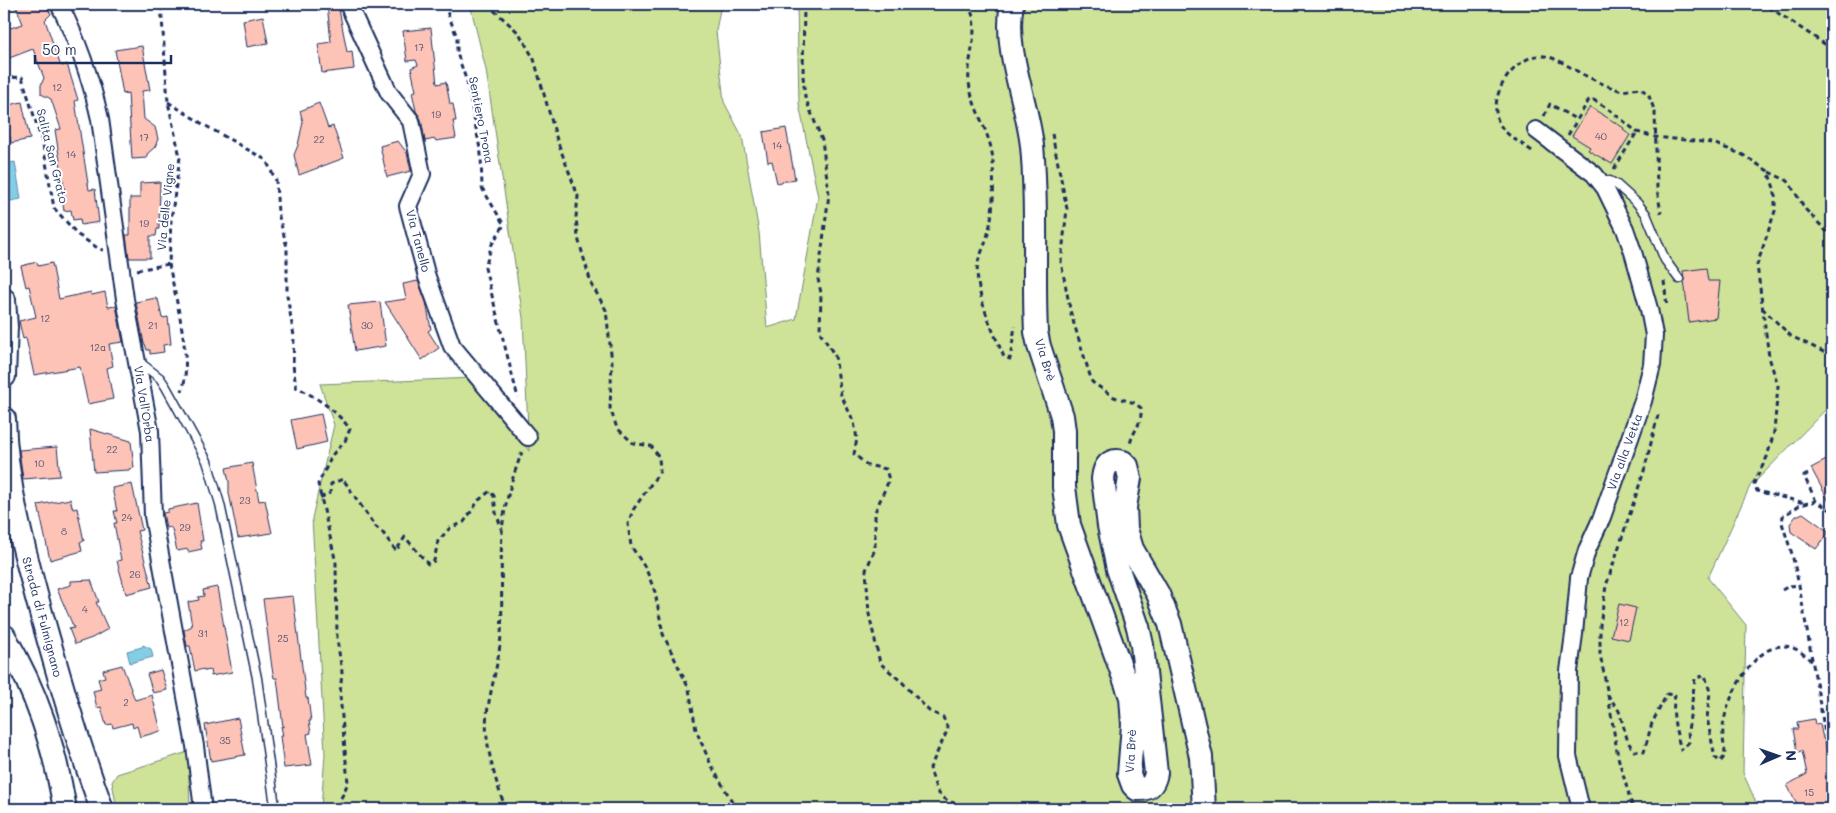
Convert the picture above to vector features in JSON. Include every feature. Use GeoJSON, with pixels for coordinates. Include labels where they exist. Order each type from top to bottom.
{"type":"FeatureCollection","features":[{"type":"Feature","properties":{"kind":"street","name":"Via Vall'Orba"},"geometry":{"type":"LineString","coordinates":[[59,4],[79,46],[94,90],[106,151],[121,273],[150,431],[153,516],[195,746],[203,809]]}},
{"type":"Feature","properties":{"kind":"street","name":"Via Tanello"},"geometry":{"type":"LineString","coordinates":[[348,4],[389,93],[411,121],[422,174],[408,206],[427,277],[452,346],[528,437]]}},
{"type":"Feature","properties":{"kind":"street","name":"Via Brè"},"geometry":{"type":"LineString","coordinates":[[1012,4],[1009,16],[1012,45],[1027,118],[1034,171],[1036,332],[1062,416],[1064,487],[1069,525],[1131,696],[1133,725],[1130,780],[1137,789],[1148,788],[1155,780],[1156,773],[1142,645],[1138,627],[1118,569],[1108,526],[1103,479],[1105,467],[1109,463],[1123,462],[1129,471],[1130,478],[1125,507],[1126,529],[1132,549],[1164,608],[1176,644],[1201,757],[1204,809]]}},
{"type":"Feature","properties":{"kind":"street","name":"Via alla Vetta"},"geometry":{"type":"LineString","coordinates":[[1536,130],[1601,181],[1625,229],[1633,252],[1649,309],[1654,335],[1649,382],[1636,424],[1602,517],[1587,550],[1579,578],[1570,672],[1568,756],[1581,809]]}},
{"type":"Feature","properties":{"kind":"street"},"geometry":{"type":"LineString","coordinates":[[4,300],[6,328],[4,376]]}},
{"type":"Feature","properties":{"kind":"street","name":"Strada di Fulmignano"},"geometry":{"type":"LineString","coordinates":[[4,433],[6,464],[20,535],[74,732],[102,809]]}},
{"type":"Feature","properties":{"kind":"street"},"geometry":{"type":"LineString","coordinates":[[4,636],[42,713],[54,756],[65,809]]}},
{"type":"Feature","properties":{"kind":"lane"},"geometry":{"type":"LineString","coordinates":[[1601,181],[1614,182],[1637,203],[1649,220],[1666,260],[1680,279]]}},
{"type":"Feature","properties":{"kind":"lane"},"geometry":{"type":"LineString","coordinates":[[137,360],[160,378],[207,461],[220,504],[258,678],[274,799]]}},
{"type":"Feature","properties":{"kind":"path","name":"Via delle Vigne"},"geometry":{"type":"LineString","coordinates":[[161,4],[168,102],[180,157],[171,220],[169,264],[186,361],[184,388],[176,404]]}},
{"type":"Feature","properties":{"kind":"path","name":"Sentiero Trona"},"geometry":{"type":"LineString","coordinates":[[444,4],[458,37],[457,53],[467,82],[481,154],[482,188],[504,225],[492,244],[485,268],[518,400]]}},
{"type":"Feature","properties":{"kind":"path"},"geometry":{"type":"LineString","coordinates":[[487,4],[519,33],[534,59],[557,140],[578,196],[576,217],[578,238],[591,283],[606,310],[612,362],[610,408],[618,428],[634,443],[651,446],[659,457],[660,470],[633,510],[628,524],[631,546],[646,570],[655,592],[663,634],[689,689],[696,730],[711,765],[734,803],[753,809]]}},
{"type":"Feature","properties":{"kind":"path"},"geometry":{"type":"LineString","coordinates":[[804,4],[803,76],[805,97],[822,140],[829,194],[818,279],[821,293],[820,332],[835,356],[841,395],[854,422],[857,439],[854,454],[867,465],[886,469],[889,480],[875,512],[875,549],[866,570],[869,614],[880,663],[902,682],[929,711],[943,717],[948,729],[930,768],[937,791],[946,801],[968,809]]}},
{"type":"Feature","properties":{"kind":"path"},"geometry":{"type":"LineString","coordinates":[[968,4],[973,17],[974,32],[969,61],[970,89],[993,159],[992,205],[987,237],[978,263],[979,287],[987,319],[1004,356],[1010,359],[1015,324]]}},
{"type":"Feature","properties":{"kind":"path"},"geometry":{"type":"LineString","coordinates":[[1751,4],[1770,8],[1832,49]]}},
{"type":"Feature","properties":{"kind":"path","name":"Salita San Grato"},"geometry":{"type":"LineString","coordinates":[[4,78],[22,77],[43,145],[54,208],[78,235],[98,249],[119,254]]}},
{"type":"Feature","properties":{"kind":"path"},"geometry":{"type":"LineString","coordinates":[[1588,100],[1592,99],[1610,110],[1636,132],[1655,137],[1713,143],[1743,155],[1788,181],[1806,210],[1832,236]]}},
{"type":"Feature","properties":{"kind":"path"},"geometry":{"type":"LineString","coordinates":[[168,102],[266,160],[276,181],[278,213],[287,247],[287,295],[294,336],[296,387],[314,396],[334,412],[350,429],[345,441],[332,454],[318,484],[336,563],[338,639],[342,672],[340,695],[348,783],[336,809]]}},
{"type":"Feature","properties":{"kind":"path"},"geometry":{"type":"LineString","coordinates":[[1554,106],[1577,120]]}},
{"type":"Feature","properties":{"kind":"path"},"geometry":{"type":"LineString","coordinates":[[1051,130],[1068,209],[1062,262],[1071,314],[1092,382],[1114,397],[1135,403],[1141,408],[1142,417],[1140,425],[1133,432],[1130,449]]}},
{"type":"Feature","properties":{"kind":"path"},"geometry":{"type":"LineString","coordinates":[[1614,170],[1636,132]]}},
{"type":"Feature","properties":{"kind":"path"},"geometry":{"type":"LineString","coordinates":[[1655,137],[1658,200],[1661,213],[1660,246],[1667,315]]}},
{"type":"Feature","properties":{"kind":"path"},"geometry":{"type":"LineString","coordinates":[[1768,171],[1775,191],[1775,211],[1757,265],[1769,357],[1778,386],[1774,432],[1767,457],[1754,482],[1757,491],[1805,503]]}},
{"type":"Feature","properties":{"kind":"path","name":"Via delle Vigne"},"geometry":{"type":"LineString","coordinates":[[121,273],[169,264]]}},
{"type":"Feature","properties":{"kind":"path"},"geometry":{"type":"LineString","coordinates":[[1762,307],[1791,336],[1832,356]]}},
{"type":"Feature","properties":{"kind":"path"},"geometry":{"type":"LineString","coordinates":[[1633,809],[1618,757],[1600,654],[1602,604],[1606,586],[1644,471],[1659,407]]}},
{"type":"Feature","properties":{"kind":"path"},"geometry":{"type":"LineString","coordinates":[[506,809],[497,787],[489,750],[486,715],[499,659],[502,531],[511,479],[528,437]]}},
{"type":"Feature","properties":{"kind":"path"},"geometry":{"type":"LineString","coordinates":[[1808,474],[1804,476],[1816,501],[1832,511]]}},
{"type":"Feature","properties":{"kind":"path"},"geometry":{"type":"LineString","coordinates":[[320,498],[330,493],[331,484],[343,480],[374,525],[383,533],[396,551],[405,536],[428,564],[434,561],[438,541],[450,528],[464,522],[479,500],[490,492],[494,496],[496,512],[502,531]]}},
{"type":"Feature","properties":{"kind":"path"},"geometry":{"type":"LineString","coordinates":[[1816,501],[1805,503],[1783,516],[1782,523],[1799,585],[1832,773]]}},
{"type":"Feature","properties":{"kind":"path"},"geometry":{"type":"LineString","coordinates":[[1782,590],[1789,586],[1799,585]]}},
{"type":"Feature","properties":{"kind":"path"},"geometry":{"type":"LineString","coordinates":[[1608,695],[1619,711],[1628,742],[1634,751],[1644,752],[1652,723],[1667,694],[1675,695],[1672,709],[1674,726],[1681,750],[1689,742],[1688,731],[1695,679],[1705,675],[1710,692],[1707,718],[1715,757],[1720,762],[1726,756],[1723,729],[1728,704],[1743,673],[1759,655],[1780,645],[1793,648],[1812,661]]}},
{"type":"Feature","properties":{"kind":"green space"},"geometry":{"type":"Polygon","coordinates":[[[470,4],[721,4],[716,31],[724,102],[742,136],[759,232],[767,328],[796,319],[818,197],[799,104],[797,4],[1832,4],[1832,403],[1757,480],[1752,482],[1708,578],[1746,625],[1743,773],[1759,809],[321,809],[325,754],[312,518],[334,425],[320,384],[475,378],[529,451],[523,318],[486,70],[470,4]]]}},
{"type":"Feature","properties":{"kind":"green space"},"geometry":{"type":"Polygon","coordinates":[[[188,752],[190,809],[117,809],[112,782],[117,774],[188,752]]]}},
{"type":"Feature","properties":{"kind":"water"},"geometry":{"type":"Polygon","coordinates":[[[15,162],[21,199],[6,202],[4,164],[15,162]]]}},
{"type":"Feature","properties":{"kind":"water"},"geometry":{"type":"Polygon","coordinates":[[[143,645],[151,649],[153,657],[130,663],[127,651],[142,647],[143,645]]]}},
{"type":"Feature","properties":{"kind":"building"},"geometry":{"type":"Polygon","coordinates":[[[15,4],[45,4],[51,14],[45,20],[60,64],[62,66],[67,64],[78,100],[75,101],[89,190],[95,189],[99,222],[81,225],[80,219],[73,220],[71,210],[64,211],[61,193],[65,193],[55,130],[61,129],[51,99],[41,94],[41,85],[44,78],[33,49],[4,60],[4,30],[23,24],[15,4]]]}},
{"type":"Feature","properties":{"kind":"building"},"geometry":{"type":"Polygon","coordinates":[[[327,4],[338,4],[347,52],[352,51],[354,69],[322,73],[318,44],[331,42],[327,4]]]}},
{"type":"Feature","properties":{"kind":"building"},"geometry":{"type":"Polygon","coordinates":[[[263,16],[268,43],[247,47],[243,20],[263,16]]]}},
{"type":"Feature","properties":{"kind":"building"},"geometry":{"type":"Polygon","coordinates":[[[431,28],[437,84],[446,82],[450,104],[453,104],[456,138],[425,141],[421,119],[416,111],[412,92],[416,91],[411,68],[418,65],[416,60],[407,61],[403,31],[431,28]]]}},
{"type":"Feature","properties":{"kind":"building"},"geometry":{"type":"Polygon","coordinates":[[[142,46],[150,90],[142,91],[144,119],[155,127],[158,139],[155,147],[147,154],[147,158],[132,159],[128,93],[123,94],[115,50],[142,46]]]}},
{"type":"Feature","properties":{"kind":"building"},"geometry":{"type":"Polygon","coordinates":[[[22,102],[30,139],[11,143],[10,136],[4,137],[4,106],[22,102]]]}},
{"type":"Feature","properties":{"kind":"building"},"geometry":{"type":"Polygon","coordinates":[[[319,103],[328,128],[333,126],[344,158],[299,175],[294,155],[303,122],[300,111],[319,103]]]}},
{"type":"Feature","properties":{"kind":"building"},"geometry":{"type":"Polygon","coordinates":[[[1590,107],[1624,128],[1623,130],[1630,135],[1612,164],[1588,150],[1590,147],[1572,136],[1590,107]]]}},
{"type":"Feature","properties":{"kind":"building"},"geometry":{"type":"Polygon","coordinates":[[[786,128],[795,179],[777,183],[772,161],[768,162],[763,132],[786,128]]]}},
{"type":"Feature","properties":{"kind":"building"},"geometry":{"type":"Polygon","coordinates":[[[398,141],[407,153],[411,171],[387,177],[380,146],[398,141]]]}},
{"type":"Feature","properties":{"kind":"building"},"geometry":{"type":"Polygon","coordinates":[[[160,182],[159,229],[157,229],[156,236],[150,236],[150,258],[129,258],[126,235],[130,235],[130,198],[140,198],[140,183],[160,182]]]}},
{"type":"Feature","properties":{"kind":"building"},"geometry":{"type":"Polygon","coordinates":[[[37,262],[38,266],[52,263],[59,299],[91,292],[92,295],[105,292],[108,307],[116,306],[123,342],[109,344],[113,366],[107,368],[113,399],[88,404],[80,367],[34,375],[26,338],[23,339],[19,321],[36,317],[29,286],[26,287],[21,266],[37,262]]]}},
{"type":"Feature","properties":{"kind":"building"},"geometry":{"type":"Polygon","coordinates":[[[1706,268],[1708,281],[1720,281],[1716,318],[1689,322],[1683,271],[1706,268]]]}},
{"type":"Feature","properties":{"kind":"building"},"geometry":{"type":"Polygon","coordinates":[[[418,281],[426,302],[431,329],[428,331],[439,348],[422,360],[385,302],[406,299],[403,284],[418,281]]]}},
{"type":"Feature","properties":{"kind":"building"},"geometry":{"type":"Polygon","coordinates":[[[156,298],[156,300],[158,299],[162,318],[168,317],[171,344],[163,345],[164,352],[150,354],[150,350],[147,350],[144,344],[136,302],[156,298]]]}},
{"type":"Feature","properties":{"kind":"building"},"geometry":{"type":"Polygon","coordinates":[[[380,302],[386,346],[355,351],[348,305],[380,302]]]}},
{"type":"Feature","properties":{"kind":"building"},"geometry":{"type":"Polygon","coordinates":[[[321,414],[327,442],[297,449],[291,420],[321,414]]]}},
{"type":"Feature","properties":{"kind":"building"},"geometry":{"type":"Polygon","coordinates":[[[90,429],[131,441],[134,468],[94,472],[90,429]]]}},
{"type":"Feature","properties":{"kind":"building"},"geometry":{"type":"Polygon","coordinates":[[[57,447],[60,476],[23,479],[19,450],[57,447]]]}},
{"type":"Feature","properties":{"kind":"building"},"geometry":{"type":"Polygon","coordinates":[[[1832,457],[1832,507],[1811,468],[1832,457]]]}},
{"type":"Feature","properties":{"kind":"building"},"geometry":{"type":"Polygon","coordinates":[[[252,463],[259,501],[265,500],[272,533],[238,538],[226,468],[252,463]]]}},
{"type":"Feature","properties":{"kind":"building"},"geometry":{"type":"Polygon","coordinates":[[[132,484],[142,530],[137,531],[152,587],[126,594],[117,561],[121,560],[114,523],[117,523],[114,511],[117,511],[112,488],[132,484]]]}},
{"type":"Feature","properties":{"kind":"building"},"geometry":{"type":"Polygon","coordinates":[[[70,499],[73,509],[77,508],[84,541],[80,542],[82,551],[50,560],[38,505],[70,499]]]}},
{"type":"Feature","properties":{"kind":"building"},"geometry":{"type":"Polygon","coordinates":[[[197,503],[203,541],[200,541],[202,549],[188,552],[188,549],[177,551],[172,529],[170,527],[166,528],[163,513],[168,512],[168,509],[197,503]]]}},
{"type":"Feature","properties":{"kind":"building"},"geometry":{"type":"Polygon","coordinates":[[[1803,513],[1829,532],[1816,549],[1791,532],[1790,524],[1796,516],[1803,513]]]}},
{"type":"Feature","properties":{"kind":"building"},"geometry":{"type":"Polygon","coordinates":[[[91,580],[99,602],[96,602],[108,629],[92,638],[75,644],[69,629],[74,628],[57,589],[71,585],[71,581],[91,580]]]}},
{"type":"Feature","properties":{"kind":"building"},"geometry":{"type":"Polygon","coordinates":[[[217,587],[232,672],[211,676],[210,670],[195,671],[190,646],[187,646],[184,630],[192,626],[188,602],[199,600],[198,597],[204,596],[203,590],[217,587]]]}},
{"type":"Feature","properties":{"kind":"building"},"geometry":{"type":"Polygon","coordinates":[[[293,596],[306,698],[308,698],[311,721],[309,721],[311,733],[307,734],[312,765],[284,768],[280,736],[283,736],[281,726],[283,727],[277,678],[274,678],[272,668],[263,599],[293,596]]]}},
{"type":"Feature","properties":{"kind":"building"},"geometry":{"type":"Polygon","coordinates":[[[1619,604],[1636,608],[1629,640],[1611,636],[1619,604]]]}},
{"type":"Feature","properties":{"kind":"building"},"geometry":{"type":"Polygon","coordinates":[[[122,665],[135,700],[152,695],[161,731],[140,737],[137,726],[133,728],[132,723],[113,728],[112,724],[106,725],[101,707],[97,708],[93,691],[101,689],[98,679],[105,677],[103,670],[122,665]]]}},
{"type":"Feature","properties":{"kind":"building"},"geometry":{"type":"Polygon","coordinates":[[[161,670],[167,690],[153,693],[147,674],[161,670]]]}},
{"type":"Feature","properties":{"kind":"building"},"geometry":{"type":"Polygon","coordinates":[[[238,718],[245,755],[211,761],[205,725],[238,718]]]}},
{"type":"Feature","properties":{"kind":"building"},"geometry":{"type":"Polygon","coordinates":[[[1814,719],[1815,725],[1820,724],[1826,748],[1832,747],[1832,799],[1813,809],[1800,809],[1787,785],[1807,774],[1802,751],[1797,752],[1793,729],[1798,729],[1797,722],[1814,719]]]}}]}
